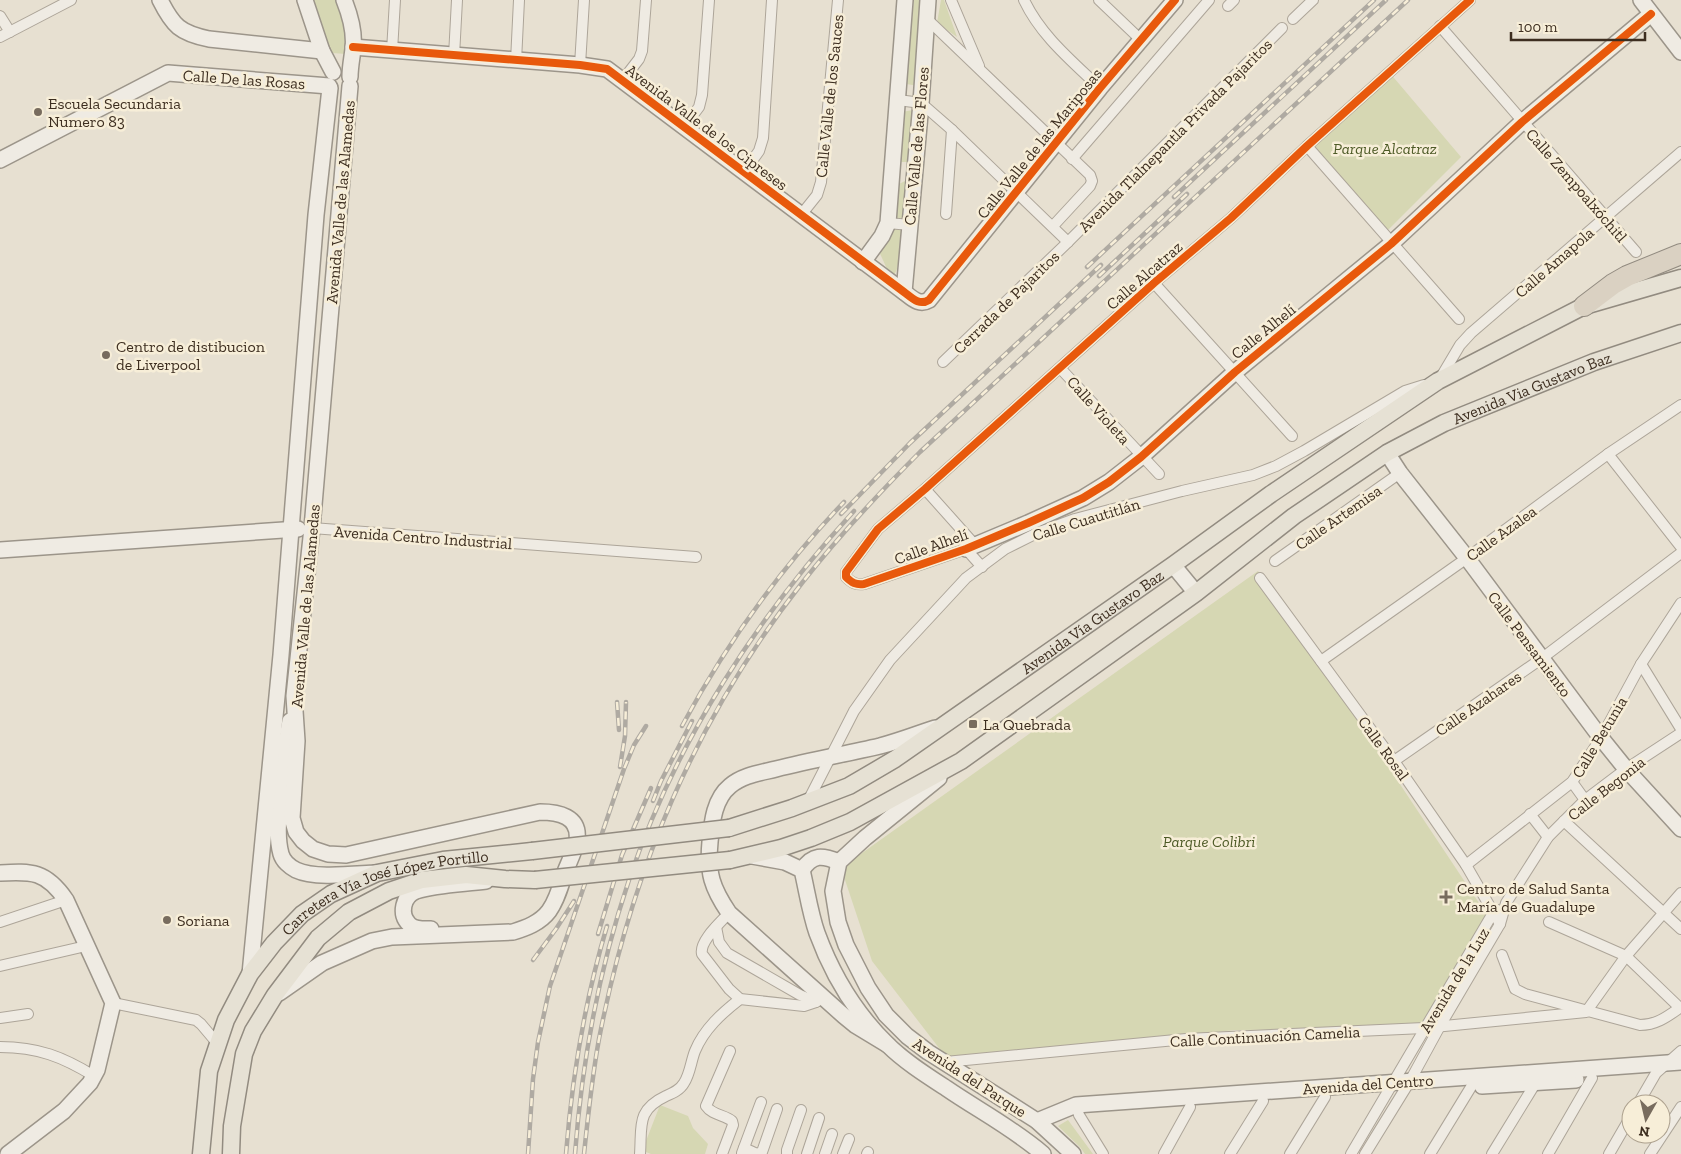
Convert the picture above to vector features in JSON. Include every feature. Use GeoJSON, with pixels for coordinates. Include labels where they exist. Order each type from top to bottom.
{"type":"FeatureCollection","features":[{"type":"Feature","properties":{"kind":"highway"},"geometry":{"type":"LineString","coordinates":[[1584,306],[1627,276],[1681,254]]}},
{"type":"Feature","properties":{"kind":"main road"},"geometry":{"type":"LineString","coordinates":[[1438,381],[1584,306],[1681,278]]}},
{"type":"Feature","properties":{"kind":"main road","name":"Avenida Via Gustavo Baz"},"geometry":{"type":"LineString","coordinates":[[1387,453],[1444,423],[1594,362],[1681,333]]}},
{"type":"Feature","properties":{"kind":"main road","name":"Avenida Vía Gustavo Baz"},"geometry":{"type":"LineString","coordinates":[[729,828],[808,802],[849,786],[895,759],[1279,489],[1438,381]]}},
{"type":"Feature","properties":{"kind":"main road"},"geometry":{"type":"LineString","coordinates":[[750,856],[811,838],[850,822],[961,761],[1196,593],[1294,516],[1387,453]]}},
{"type":"Feature","properties":{"kind":"main road","name":"Carretera Vía José López Portillo"},"geometry":{"type":"LineString","coordinates":[[201,1154],[209,1071],[217,1043],[232,1005],[250,974],[274,943],[302,914],[331,894],[377,873],[442,860],[729,828]]}},
{"type":"Feature","properties":{"kind":"main road","name":"Carretera Vía José López Portillo"},"geometry":{"type":"LineString","coordinates":[[231,1154],[232,1126],[244,1054],[253,1031],[275,995],[318,938],[349,912],[388,891],[422,880],[466,875],[535,880],[730,860],[750,856]]}},
{"type":"Feature","properties":{"kind":"street"},"geometry":{"type":"LineString","coordinates":[[160,0],[178,28],[192,35],[322,51]]}},
{"type":"Feature","properties":{"kind":"street"},"geometry":{"type":"LineString","coordinates":[[305,0],[331,82]]}},
{"type":"Feature","properties":{"kind":"street","name":"Avenida Valle de las Alamedas"},"geometry":{"type":"LineString","coordinates":[[275,995],[322,963],[372,941],[392,937],[513,932],[529,927],[541,920],[549,911],[577,839],[576,828],[569,818],[556,812],[540,812],[346,855],[328,854],[313,849],[303,841],[296,832],[292,818],[297,741],[294,696],[312,528],[353,47],[352,21],[344,0]]}},
{"type":"Feature","properties":{"kind":"street"},"geometry":{"type":"LineString","coordinates":[[392,50],[395,0]]}},
{"type":"Feature","properties":{"kind":"street"},"geometry":{"type":"LineString","coordinates":[[454,56],[457,0]]}},
{"type":"Feature","properties":{"kind":"street"},"geometry":{"type":"LineString","coordinates":[[516,61],[519,0]]}},
{"type":"Feature","properties":{"kind":"street"},"geometry":{"type":"LineString","coordinates":[[580,66],[584,0]]}},
{"type":"Feature","properties":{"kind":"street"},"geometry":{"type":"LineString","coordinates":[[622,81],[639,59],[642,51],[646,0]]}},
{"type":"Feature","properties":{"kind":"street"},"geometry":{"type":"LineString","coordinates":[[684,127],[699,107],[702,95],[709,0]]}},
{"type":"Feature","properties":{"kind":"street"},"geometry":{"type":"LineString","coordinates":[[744,172],[759,151],[762,138],[772,0]]}},
{"type":"Feature","properties":{"kind":"street","name":"Calle Valle de los Sauces"},"geometry":{"type":"LineString","coordinates":[[801,215],[817,195],[821,182],[838,0]]}},
{"type":"Feature","properties":{"kind":"street","name":"Calle Valle de las Flores"},"geometry":{"type":"LineString","coordinates":[[863,262],[882,236],[888,223],[905,0]]}},
{"type":"Feature","properties":{"kind":"street","name":"Calle Valle de las Flores"},"geometry":{"type":"LineString","coordinates":[[904,292],[928,0]]}},
{"type":"Feature","properties":{"kind":"street"},"geometry":{"type":"LineString","coordinates":[[951,0],[982,71]]}},
{"type":"Feature","properties":{"kind":"street"},"geometry":{"type":"LineString","coordinates":[[1024,0],[1031,14],[1047,36],[1100,88]]}},
{"type":"Feature","properties":{"kind":"street"},"geometry":{"type":"LineString","coordinates":[[1099,0],[1141,40]]}},
{"type":"Feature","properties":{"kind":"street","name":"Calle Valle de las Mariposas"},"geometry":{"type":"LineString","coordinates":[[924,303],[929,300],[1100,88],[1175,0]]}},
{"type":"Feature","properties":{"kind":"street"},"geometry":{"type":"LineString","coordinates":[[1072,159],[1209,0]]}},
{"type":"Feature","properties":{"kind":"street"},"geometry":{"type":"LineString","coordinates":[[1293,19],[1313,0]]}},
{"type":"Feature","properties":{"kind":"street","name":"Calle Alcatraz"},"geometry":{"type":"LineString","coordinates":[[846,577],[846,572],[878,529],[1154,283],[1231,218],[1307,146],[1470,0]]}},
{"type":"Feature","properties":{"kind":"street"},"geometry":{"type":"LineString","coordinates":[[1641,0],[1681,52]]}},
{"type":"Feature","properties":{"kind":"street"},"geometry":{"type":"LineString","coordinates":[[0,37],[68,1]]}},
{"type":"Feature","properties":{"kind":"street","name":"Calle Alhelí"},"geometry":{"type":"LineString","coordinates":[[846,577],[850,582],[857,585],[864,584],[970,547],[1083,498],[1109,482],[1141,457],[1235,372],[1391,244],[1522,122],[1652,14]]}},
{"type":"Feature","properties":{"kind":"street"},"geometry":{"type":"LineString","coordinates":[[0,16],[10,32]]}},
{"type":"Feature","properties":{"kind":"street"},"geometry":{"type":"LineString","coordinates":[[926,18],[1090,176],[1092,182],[1090,186],[1053,226]]}},
{"type":"Feature","properties":{"kind":"street","name":"Calle Zempoalxóchitl"},"geometry":{"type":"LineString","coordinates":[[1440,26],[1636,252]]}},
{"type":"Feature","properties":{"kind":"street","name":"Avenida Tlalnepantla Privada Pajaritos"},"geometry":{"type":"LineString","coordinates":[[1068,242],[1282,28]]}},
{"type":"Feature","properties":{"kind":"street","name":"Avenida Valle de los Cipreses"},"geometry":{"type":"LineString","coordinates":[[353,47],[607,69],[863,262],[918,302],[924,303]]}},
{"type":"Feature","properties":{"kind":"street","name":"Calle De las Rosas"},"geometry":{"type":"LineString","coordinates":[[0,160],[168,73],[331,82],[339,93],[346,91],[350,82]]}},
{"type":"Feature","properties":{"kind":"street","name":"Avenida Valle de las Alamedas"},"geometry":{"type":"LineString","coordinates":[[250,974],[281,655],[316,215],[331,82]]}},
{"type":"Feature","properties":{"kind":"street"},"geometry":{"type":"LineString","coordinates":[[898,100],[920,103],[952,130],[1068,242]]}},
{"type":"Feature","properties":{"kind":"street"},"geometry":{"type":"LineString","coordinates":[[946,214],[952,130]]}},
{"type":"Feature","properties":{"kind":"street"},"geometry":{"type":"LineString","coordinates":[[1307,146],[1391,244],[1459,319]]}},
{"type":"Feature","properties":{"kind":"street","name":"Calle Amapola"},"geometry":{"type":"LineString","coordinates":[[1438,381],[1460,344],[1471,333],[1681,152]]}},
{"type":"Feature","properties":{"kind":"street"},"geometry":{"type":"LineString","coordinates":[[888,223],[910,225]]}},
{"type":"Feature","properties":{"kind":"street","name":"Cerrada de Pajaritos"},"geometry":{"type":"LineString","coordinates":[[943,362],[1068,242]]}},
{"type":"Feature","properties":{"kind":"street"},"geometry":{"type":"LineString","coordinates":[[1154,283],[1292,436]]}},
{"type":"Feature","properties":{"kind":"street","name":"Calle Violeta"},"geometry":{"type":"LineString","coordinates":[[1060,368],[1141,457],[1159,474]]}},
{"type":"Feature","properties":{"kind":"street","name":"Calle Cuautitlán"},"geometry":{"type":"LineString","coordinates":[[808,802],[854,711],[890,660],[966,578],[1005,548],[1037,533],[1075,519],[1182,491],[1253,475],[1276,466],[1304,451],[1405,391],[1438,381]]}},
{"type":"Feature","properties":{"kind":"street","name":"Calle Azalea"},"geometry":{"type":"LineString","coordinates":[[1321,662],[1608,454],[1681,405]]}},
{"type":"Feature","properties":{"kind":"street","name":"Calle Pensamiento"},"geometry":{"type":"LineString","coordinates":[[1387,453],[1400,473],[1467,558],[1601,738],[1626,769],[1681,828]]}},
{"type":"Feature","properties":{"kind":"street"},"geometry":{"type":"LineString","coordinates":[[1608,454],[1681,547]]}},
{"type":"Feature","properties":{"kind":"street","name":"Calle Artemisa"},"geometry":{"type":"LineString","coordinates":[[1275,561],[1400,473]]}},
{"type":"Feature","properties":{"kind":"street"},"geometry":{"type":"LineString","coordinates":[[925,489],[970,547],[982,567]]}},
{"type":"Feature","properties":{"kind":"street","name":"Avenida Centro Industrial"},"geometry":{"type":"LineString","coordinates":[[0,550],[312,528],[696,557]]}},
{"type":"Feature","properties":{"kind":"street","name":"Calle Azahares"},"geometry":{"type":"LineString","coordinates":[[1394,761],[1541,659],[1681,553]]}},
{"type":"Feature","properties":{"kind":"street"},"geometry":{"type":"LineString","coordinates":[[1173,565],[1196,593]]}},
{"type":"Feature","properties":{"kind":"street","name":"Calle Rosal"},"geometry":{"type":"LineString","coordinates":[[1260,578],[1394,761],[1466,865],[1500,924]]}},
{"type":"Feature","properties":{"kind":"street","name":"Calle Betunia"},"geometry":{"type":"LineString","coordinates":[[1466,865],[1572,782],[1601,738],[1641,664],[1681,603]]}},
{"type":"Feature","properties":{"kind":"street"},"geometry":{"type":"LineString","coordinates":[[281,655],[294,696],[286,740],[279,824],[281,856],[295,870],[314,875],[377,873]]}},
{"type":"Feature","properties":{"kind":"street"},"geometry":{"type":"LineString","coordinates":[[1641,664],[1681,731]]}},
{"type":"Feature","properties":{"kind":"street"},"geometry":{"type":"LineString","coordinates":[[888,1045],[855,1025],[820,1000],[729,913],[717,895],[711,877],[708,859],[712,818],[718,803],[729,787],[745,777],[812,759],[882,745],[938,727]]}},
{"type":"Feature","properties":{"kind":"street","name":"Calle Begonia"},"geometry":{"type":"LineString","coordinates":[[1506,903],[1548,837],[1564,821],[1586,800],[1626,769],[1681,731]]}},
{"type":"Feature","properties":{"kind":"street"},"geometry":{"type":"LineString","coordinates":[[750,856],[785,862],[802,870],[808,862],[819,856],[839,862],[864,838],[961,761]]}},
{"type":"Feature","properties":{"kind":"street"},"geometry":{"type":"LineString","coordinates":[[1572,782],[1586,800]]}},
{"type":"Feature","properties":{"kind":"street"},"geometry":{"type":"LineString","coordinates":[[1530,814],[1548,837]]}},
{"type":"Feature","properties":{"kind":"street"},"geometry":{"type":"LineString","coordinates":[[1564,821],[1681,929]]}},
{"type":"Feature","properties":{"kind":"street","name":"Avenida del Parque"},"geometry":{"type":"LineString","coordinates":[[839,862],[833,891],[838,922],[846,945],[868,988],[886,1015],[907,1036],[1037,1120],[1073,1154]]}},
{"type":"Feature","properties":{"kind":"street","name":"Avenida del Parque"},"geometry":{"type":"LineString","coordinates":[[802,870],[811,912],[825,953],[844,990],[863,1017],[888,1045],[945,1087],[1022,1136],[1043,1154]]}},
{"type":"Feature","properties":{"kind":"street"},"geometry":{"type":"LineString","coordinates":[[0,873],[25,871],[46,878],[58,888],[66,900],[113,1003],[98,1070],[94,1076],[64,1111],[8,1154]]}},
{"type":"Feature","properties":{"kind":"street"},"geometry":{"type":"LineString","coordinates":[[469,935],[456,930],[418,929],[409,925],[403,910],[405,900],[414,892],[432,887],[505,879]]}},
{"type":"Feature","properties":{"kind":"street"},"geometry":{"type":"LineString","coordinates":[[1586,1012],[1626,956],[1681,893]]}},
{"type":"Feature","properties":{"kind":"street"},"geometry":{"type":"LineString","coordinates":[[0,922],[66,900]]}},
{"type":"Feature","properties":{"kind":"street","name":"Avenida de la Luz"},"geometry":{"type":"LineString","coordinates":[[1365,1154],[1399,1086],[1424,1028],[1493,913],[1506,903]]}},
{"type":"Feature","properties":{"kind":"street","name":"Avenida de la Luz"},"geometry":{"type":"LineString","coordinates":[[1351,1154],[1440,1026],[1500,924],[1506,903]]}},
{"type":"Feature","properties":{"kind":"street"},"geometry":{"type":"LineString","coordinates":[[729,913],[702,946],[702,954],[740,999],[804,1006],[820,1000]]}},
{"type":"Feature","properties":{"kind":"street"},"geometry":{"type":"LineString","coordinates":[[1549,922],[1626,956],[1681,1007]]}},
{"type":"Feature","properties":{"kind":"street"},"geometry":{"type":"LineString","coordinates":[[716,927],[719,942],[727,953],[800,995],[820,1000]]}},
{"type":"Feature","properties":{"kind":"street"},"geometry":{"type":"LineString","coordinates":[[0,966],[86,946]]}},
{"type":"Feature","properties":{"kind":"street","name":"Calle Continuación Camelia"},"geometry":{"type":"LineString","coordinates":[[1502,954],[1516,989],[1519,992],[1569,1005],[1586,1012],[1640,1025],[1650,1025],[1661,1021],[1681,1007]]}},
{"type":"Feature","properties":{"kind":"street"},"geometry":{"type":"LineString","coordinates":[[640,1154],[643,1116],[648,1107],[680,1089],[685,1082],[696,1049],[706,1031],[721,1013],[740,999]]}},
{"type":"Feature","properties":{"kind":"street"},"geometry":{"type":"LineString","coordinates":[[113,1003],[196,1020],[217,1043]]}},
{"type":"Feature","properties":{"kind":"street","name":"Calle Continuación Camelia"},"geometry":{"type":"LineString","coordinates":[[945,1062],[1186,1039],[1424,1028],[1586,1012]]}},
{"type":"Feature","properties":{"kind":"street"},"geometry":{"type":"LineString","coordinates":[[0,1018],[28,1014]]}},
{"type":"Feature","properties":{"kind":"street"},"geometry":{"type":"LineString","coordinates":[[0,1048],[11,1047],[58,1056],[94,1076]]}},
{"type":"Feature","properties":{"kind":"street"},"geometry":{"type":"LineString","coordinates":[[722,1154],[733,1125],[732,1121],[709,1110],[706,1106],[730,1051]]}},
{"type":"Feature","properties":{"kind":"street"},"geometry":{"type":"LineString","coordinates":[[1646,1094],[1681,1051]]}},
{"type":"Feature","properties":{"kind":"street","name":"Avenida del Centro"},"geometry":{"type":"LineString","coordinates":[[1077,1110],[1190,1107],[1325,1097],[1399,1086],[1471,1087],[1535,1084],[1592,1078],[1668,1066]]}},
{"type":"Feature","properties":{"kind":"street","name":"Avenida del Centro"},"geometry":{"type":"LineString","coordinates":[[1037,1120],[1056,1113],[1077,1110],[1668,1066],[1681,1070]]}},
{"type":"Feature","properties":{"kind":"street"},"geometry":{"type":"LineString","coordinates":[[1548,1154],[1592,1078]]}},
{"type":"Feature","properties":{"kind":"street"},"geometry":{"type":"LineString","coordinates":[[1492,1154],[1535,1084]]}},
{"type":"Feature","properties":{"kind":"street"},"geometry":{"type":"LineString","coordinates":[[1430,1154],[1471,1087]]}},
{"type":"Feature","properties":{"kind":"street"},"geometry":{"type":"LineString","coordinates":[[1290,1154],[1325,1097]]}},
{"type":"Feature","properties":{"kind":"street"},"geometry":{"type":"LineString","coordinates":[[1230,1154],[1263,1101]]}},
{"type":"Feature","properties":{"kind":"street"},"geometry":{"type":"LineString","coordinates":[[761,1102],[743,1151],[757,1154],[762,1152],[777,1109]]}},
{"type":"Feature","properties":{"kind":"street"},"geometry":{"type":"LineString","coordinates":[[1164,1154],[1190,1107]]}},
{"type":"Feature","properties":{"kind":"street"},"geometry":{"type":"LineString","coordinates":[[1650,1154],[1681,1107]]}},
{"type":"Feature","properties":{"kind":"street"},"geometry":{"type":"LineString","coordinates":[[787,1154],[801,1110]]}},
{"type":"Feature","properties":{"kind":"street"},"geometry":{"type":"LineString","coordinates":[[1077,1110],[1104,1154]]}},
{"type":"Feature","properties":{"kind":"street"},"geometry":{"type":"LineString","coordinates":[[807,1154],[819,1118]]}},
{"type":"Feature","properties":{"kind":"street"},"geometry":{"type":"LineString","coordinates":[[1609,1154],[1621,1133]]}},
{"type":"Feature","properties":{"kind":"street"},"geometry":{"type":"LineString","coordinates":[[824,1154],[832,1134]]}},
{"type":"Feature","properties":{"kind":"street"},"geometry":{"type":"LineString","coordinates":[[843,1154],[849,1139]]}},
{"type":"Feature","properties":{"kind":"green space"},"geometry":{"type":"Polygon","coordinates":[[[313,0],[343,0],[346,11],[346,54],[332,53],[313,5],[313,0]]]}},
{"type":"Feature","properties":{"kind":"green space"},"geometry":{"type":"Polygon","coordinates":[[[914,0],[923,0],[919,86],[906,84],[914,0]]]}},
{"type":"Feature","properties":{"kind":"green space"},"geometry":{"type":"Polygon","coordinates":[[[941,0],[944,0],[957,37],[937,23],[941,0]]]}},
{"type":"Feature","properties":{"kind":"green space","name":"Parque Alcatraz"},"geometry":{"type":"Polygon","coordinates":[[[1389,72],[1461,157],[1383,235],[1355,192],[1307,146],[1389,72]]]}},
{"type":"Feature","properties":{"kind":"green space"},"geometry":{"type":"Polygon","coordinates":[[[913,110],[911,162],[900,162],[902,112],[913,110]]]}},
{"type":"Feature","properties":{"kind":"green space"},"geometry":{"type":"Polygon","coordinates":[[[909,179],[905,219],[893,217],[897,185],[909,179]]]}},
{"type":"Feature","properties":{"kind":"green space"},"geometry":{"type":"Polygon","coordinates":[[[895,226],[904,233],[897,269],[892,280],[877,247],[895,226]]]}},
{"type":"Feature","properties":{"kind":"green space","name":"Parque Colibri"},"geometry":{"type":"Polygon","coordinates":[[[1258,571],[1491,921],[1419,1029],[1235,1030],[949,1061],[872,961],[841,868],[1258,571]]]}},
{"type":"Feature","properties":{"kind":"green space"},"geometry":{"type":"Polygon","coordinates":[[[660,1105],[688,1116],[693,1128],[708,1144],[705,1154],[651,1154],[646,1152],[646,1141],[660,1105]]]}},
{"type":"Feature","properties":{"kind":"green space"},"geometry":{"type":"Polygon","coordinates":[[[1068,1120],[1093,1154],[1085,1154],[1058,1126],[1068,1120]]]}},
{"type":"Feature","properties":{"kind":"railway"},"geometry":{"type":"LineString","coordinates":[[1087,267],[1374,0]]}},
{"type":"Feature","properties":{"kind":"railway"},"geometry":{"type":"LineString","coordinates":[[1174,197],[1386,0]]}},
{"type":"Feature","properties":{"kind":"railway"},"geometry":{"type":"LineString","coordinates":[[584,1154],[599,1039],[613,976],[650,856],[699,742],[730,688],[764,635],[802,583],[830,549],[920,452],[1408,0]]}},
{"type":"Feature","properties":{"kind":"railway"},"geometry":{"type":"LineString","coordinates":[[1099,276],[1187,194]]}},
{"type":"Feature","properties":{"kind":"railway"},"geometry":{"type":"LineString","coordinates":[[841,514],[910,443],[1101,265]]}},
{"type":"Feature","properties":{"kind":"railway"},"geometry":{"type":"LineString","coordinates":[[682,726],[717,666],[756,608],[820,527],[844,502]]}},
{"type":"Feature","properties":{"kind":"railway"},"geometry":{"type":"LineString","coordinates":[[575,1154],[582,1084],[593,1016],[618,914],[648,829],[695,731],[722,684],[784,595],[854,511]]}},
{"type":"Feature","properties":{"kind":"railway"},"geometry":{"type":"LineString","coordinates":[[617,702],[619,730]]}},
{"type":"Feature","properties":{"kind":"railway"},"geometry":{"type":"LineString","coordinates":[[620,767],[625,736],[626,702]]}},
{"type":"Feature","properties":{"kind":"railway"},"geometry":{"type":"LineString","coordinates":[[653,801],[661,781],[692,721]]}},
{"type":"Feature","properties":{"kind":"railway"},"geometry":{"type":"LineString","coordinates":[[528,1154],[533,1079],[538,1042],[550,986],[624,769],[634,745],[646,726]]}},
{"type":"Feature","properties":{"kind":"railway"},"geometry":{"type":"LineString","coordinates":[[598,934],[622,855],[651,788]]}},
{"type":"Feature","properties":{"kind":"railway"},"geometry":{"type":"LineString","coordinates":[[533,960],[574,901]]}},
{"type":"Feature","properties":{"kind":"railway"},"geometry":{"type":"LineString","coordinates":[[566,1154],[580,1039],[592,982],[607,926]]}},
{"type":"Feature","properties":{"kind":"cycle path"},"geometry":{"type":"LineString","coordinates":[[353,47],[580,65],[607,69],[910,297],[916,301],[925,302],[929,300],[1100,88],[1175,0]]}},
{"type":"Feature","properties":{"kind":"cycle path"},"geometry":{"type":"LineString","coordinates":[[1470,0],[1307,146],[1231,218],[1154,283],[878,529],[846,572],[846,577],[854,583],[864,584],[966,549],[1083,498],[1109,482],[1141,457],[1235,372],[1391,244],[1522,122],[1651,14]]}},
{"type":"Feature","properties":{"kind":"place","name":"Escuela Secundaria Numero 83"},"geometry":{"type":"Point","coordinates":[38,112]}},
{"type":"Feature","properties":{"kind":"place","name":"Centro de distibucion de Liverpool"},"geometry":{"type":"Point","coordinates":[106,355]}},
{"type":"Feature","properties":{"kind":"place","name":"La Quebrada"},"geometry":{"type":"Point","coordinates":[973,724]}},
{"type":"Feature","properties":{"kind":"place","name":"Centro de Salud Santa María de Guadalupe"},"geometry":{"type":"Point","coordinates":[1446,897]}},
{"type":"Feature","properties":{"kind":"place","name":"Soriana"},"geometry":{"type":"Point","coordinates":[167,920]}}]}
